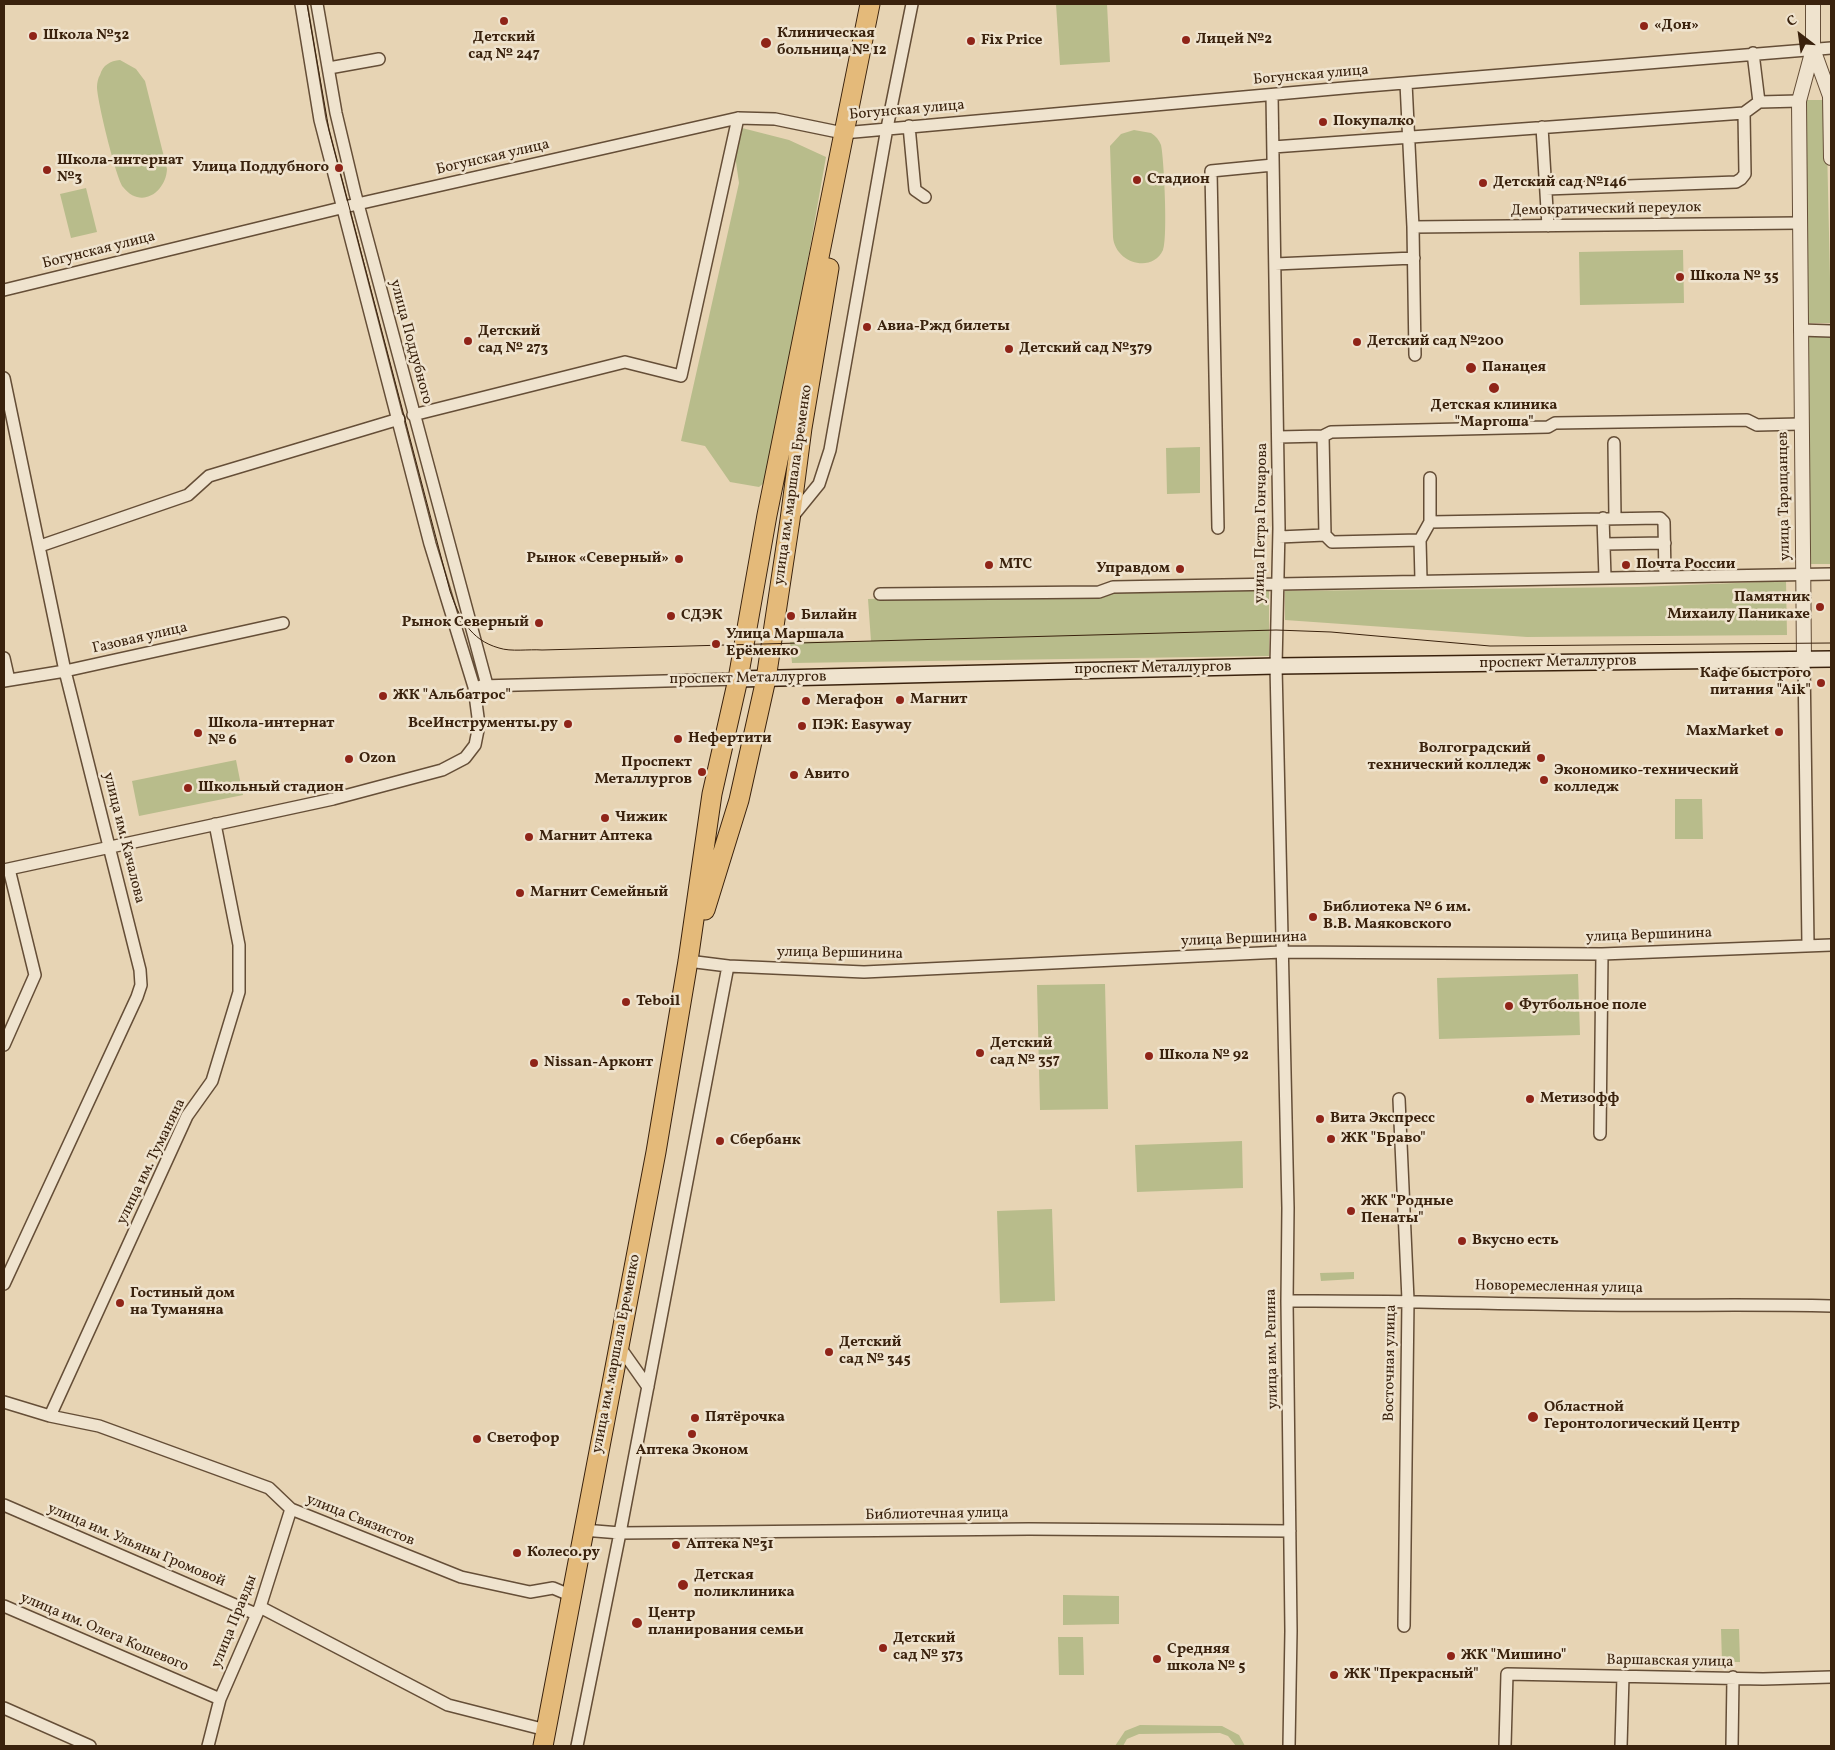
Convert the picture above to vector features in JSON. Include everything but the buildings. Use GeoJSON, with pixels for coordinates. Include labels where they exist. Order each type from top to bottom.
{"type":"FeatureCollection","features":[{"type":"Feature","properties":{"kind":"highway","name":"улица им. маршала Еременко"},"geometry":{"type":"LineString","coordinates":[[688,961],[739,800],[766,679],[802,428],[870,4]]}},
{"type":"Feature","properties":{"kind":"highway","name":"улица им. маршала Еременко"},"geometry":{"type":"LineString","coordinates":[[544,1738],[656,1152],[688,961],[712,794],[738,679],[767,515],[848,132],[879,4]]}},
{"type":"Feature","properties":{"kind":"highway"},"geometry":{"type":"LineString","coordinates":[[767,515],[774,512],[784,513],[790,520]]}},
{"type":"Feature","properties":{"kind":"highway"},"geometry":{"type":"LineString","coordinates":[[712,794],[720,800],[731,803],[739,800]]}},
{"type":"Feature","properties":{"kind":"main road","name":"проспект Металлургов"},"geometry":{"type":"LineString","coordinates":[[738,679],[1276,666],[1804,661],[1831,659]]}},
{"type":"Feature","properties":{"kind":"street","name":"улица Поддубного"},"geometry":{"type":"LineString","coordinates":[[6,870],[333,799],[442,770],[464,758],[475,745],[479,725],[474,687],[430,544],[320,120],[301,4]]}},
{"type":"Feature","properties":{"kind":"street","name":"улица Поддубного"},"geometry":{"type":"LineString","coordinates":[[318,4],[336,113],[358,204],[487,685]]}},
{"type":"Feature","properties":{"kind":"street"},"geometry":{"type":"LineString","coordinates":[[790,520],[819,484],[830,450],[887,128],[912,4]]}},
{"type":"Feature","properties":{"kind":"street","name":"улица Таращанцев"},"geometry":{"type":"LineString","coordinates":[[1808,945],[1800,424],[1799,101],[1813,49],[1813,4]]}},
{"type":"Feature","properties":{"kind":"street","name":"Богунская улица"},"geometry":{"type":"LineString","coordinates":[[4,290],[358,204],[738,118],[775,119],[848,132],[1753,53],[1831,48]]}},
{"type":"Feature","properties":{"kind":"street","name":"улица Таращанцев"},"geometry":{"type":"LineString","coordinates":[[1813,49],[1830,96],[1831,158]]}},
{"type":"Feature","properties":{"kind":"street"},"geometry":{"type":"LineString","coordinates":[[1753,53],[1759,102]]}},
{"type":"Feature","properties":{"kind":"street"},"geometry":{"type":"LineString","coordinates":[[329,68],[379,59]]}},
{"type":"Feature","properties":{"kind":"street"},"geometry":{"type":"LineString","coordinates":[[1406,83],[1414,228],[1415,355]]}},
{"type":"Feature","properties":{"kind":"street","name":"улица Петра Гончарова"},"geometry":{"type":"LineString","coordinates":[[1272,95],[1278,437],[1279,537],[1276,666],[1281,952]]}},
{"type":"Feature","properties":{"kind":"street"},"geometry":{"type":"LineString","coordinates":[[1273,147],[1744,113],[1759,102],[1799,101]]}},
{"type":"Feature","properties":{"kind":"street"},"geometry":{"type":"LineString","coordinates":[[1546,189],[1736,182],[1745,174],[1744,113]]}},
{"type":"Feature","properties":{"kind":"street"},"geometry":{"type":"LineString","coordinates":[[414,415],[625,362],[681,376],[738,118]]}},
{"type":"Feature","properties":{"kind":"street"},"geometry":{"type":"LineString","coordinates":[[909,126],[915,190],[925,197]]}},
{"type":"Feature","properties":{"kind":"street"},"geometry":{"type":"LineString","coordinates":[[1542,127],[1548,226]]}},
{"type":"Feature","properties":{"kind":"street"},"geometry":{"type":"LineString","coordinates":[[1218,528],[1211,171],[1273,165]]}},
{"type":"Feature","properties":{"kind":"street","name":"Демократический переулок"},"geometry":{"type":"LineString","coordinates":[[1414,228],[1799,223]]}},
{"type":"Feature","properties":{"kind":"street"},"geometry":{"type":"LineString","coordinates":[[1275,264],[1414,258]]}},
{"type":"Feature","properties":{"kind":"street"},"geometry":{"type":"LineString","coordinates":[[1800,330],[1831,331]]}},
{"type":"Feature","properties":{"kind":"street","name":"улица им. Качалова"},"geometry":{"type":"LineString","coordinates":[[4,378],[66,672],[140,970],[141,985],[4,1284]]}},
{"type":"Feature","properties":{"kind":"street"},"geometry":{"type":"LineString","coordinates":[[40,546],[188,496],[208,476],[399,419]]}},
{"type":"Feature","properties":{"kind":"street"},"geometry":{"type":"LineString","coordinates":[[1278,437],[1323,436],[1331,432],[1548,427],[1555,423],[1747,420],[1757,425],[1800,424]]}},
{"type":"Feature","properties":{"kind":"street"},"geometry":{"type":"LineString","coordinates":[[1323,436],[1325,535],[1332,542],[1420,540]]}},
{"type":"Feature","properties":{"kind":"street"},"geometry":{"type":"LineString","coordinates":[[1614,444],[1615,518]]}},
{"type":"Feature","properties":{"kind":"street"},"geometry":{"type":"LineString","coordinates":[[1421,580],[1420,540],[1430,522],[1430,478]]}},
{"type":"Feature","properties":{"kind":"street"},"geometry":{"type":"LineString","coordinates":[[1603,518],[1605,577]]}},
{"type":"Feature","properties":{"kind":"street"},"geometry":{"type":"LineString","coordinates":[[1430,522],[1660,518],[1664,522],[1666,576]]}},
{"type":"Feature","properties":{"kind":"street"},"geometry":{"type":"LineString","coordinates":[[1279,537],[1325,535]]}},
{"type":"Feature","properties":{"kind":"street"},"geometry":{"type":"LineString","coordinates":[[1604,544],[1665,542]]}},
{"type":"Feature","properties":{"kind":"street"},"geometry":{"type":"LineString","coordinates":[[880,594],[1099,592],[1113,587],[1278,582],[1831,574]]}},
{"type":"Feature","properties":{"kind":"street","name":"Газовая улица"},"geometry":{"type":"LineString","coordinates":[[6,681],[66,672],[283,623]]}},
{"type":"Feature","properties":{"kind":"street"},"geometry":{"type":"LineString","coordinates":[[4,658],[6,681]]}},
{"type":"Feature","properties":{"kind":"street","name":"проспект Металлургов"},"geometry":{"type":"LineString","coordinates":[[474,687],[487,685],[738,679]]}},
{"type":"Feature","properties":{"kind":"street","name":"улица им. Туманяна"},"geometry":{"type":"LineString","coordinates":[[50,1416],[187,1116],[212,1081],[239,992],[239,945],[215,824]]}},
{"type":"Feature","properties":{"kind":"street"},"geometry":{"type":"LineString","coordinates":[[4,1045],[35,975],[6,870]]}},
{"type":"Feature","properties":{"kind":"street","name":"улица Вершинина"},"geometry":{"type":"LineString","coordinates":[[688,961],[728,966],[864,972],[1281,952],[1602,954],[1831,945]]}},
{"type":"Feature","properties":{"kind":"street","name":"улица им. Репина"},"geometry":{"type":"LineString","coordinates":[[1281,952],[1288,1208],[1289,1746]]}},
{"type":"Feature","properties":{"kind":"street"},"geometry":{"type":"LineString","coordinates":[[1600,1134],[1602,954]]}},
{"type":"Feature","properties":{"kind":"street"},"geometry":{"type":"LineString","coordinates":[[577,1746],[620,1533],[728,966]]}},
{"type":"Feature","properties":{"kind":"street","name":"Восточная улица"},"geometry":{"type":"LineString","coordinates":[[1399,1099],[1408,1300],[1404,1626]]}},
{"type":"Feature","properties":{"kind":"street","name":"Новоремесленная улица"},"geometry":{"type":"LineString","coordinates":[[1287,1301],[1408,1300],[1597,1305],[1740,1304],[1831,1306]]}},
{"type":"Feature","properties":{"kind":"street"},"geometry":{"type":"LineString","coordinates":[[618,1345],[648,1388]]}},
{"type":"Feature","properties":{"kind":"street","name":"улица Связистов"},"geometry":{"type":"LineString","coordinates":[[4,1402],[50,1416],[99,1426],[269,1488],[291,1509],[461,1577],[530,1592],[553,1588],[572,1596]]}},
{"type":"Feature","properties":{"kind":"street","name":"улица им. Ульяны Громовой"},"geometry":{"type":"LineString","coordinates":[[4,1505],[258,1611],[448,1705],[544,1738]]}},
{"type":"Feature","properties":{"kind":"street","name":"улица Правды"},"geometry":{"type":"LineString","coordinates":[[208,1746],[220,1699],[258,1611],[291,1509]]}},
{"type":"Feature","properties":{"kind":"street","name":"Библиотечная улица"},"geometry":{"type":"LineString","coordinates":[[583,1530],[620,1533],[1029,1529],[1290,1530]]}},
{"type":"Feature","properties":{"kind":"street","name":"улица им. Олега Кошевого"},"geometry":{"type":"LineString","coordinates":[[4,1606],[220,1699]]}},
{"type":"Feature","properties":{"kind":"street","name":"Варшавская улица"},"geometry":{"type":"LineString","coordinates":[[1506,1746],[1507,1674],[1733,1678],[1831,1677]]}},
{"type":"Feature","properties":{"kind":"street"},"geometry":{"type":"LineString","coordinates":[[1621,1746],[1623,1676]]}},
{"type":"Feature","properties":{"kind":"street"},"geometry":{"type":"LineString","coordinates":[[1732,1746],[1733,1678]]}},
{"type":"Feature","properties":{"kind":"street"},"geometry":{"type":"LineString","coordinates":[[4,1708],[90,1746]]}},
{"type":"Feature","properties":{"kind":"green space"},"geometry":{"type":"Polygon","coordinates":[[[1056,4],[1107,4],[1110,62],[1060,65],[1056,4]]]}},
{"type":"Feature","properties":{"kind":"green space"},"geometry":{"type":"Polygon","coordinates":[[[120,60],[136,69],[145,81],[167,169],[162,185],[157,191],[145,197],[137,197],[130,194],[120,181],[100,107],[97,82],[105,66],[113,61],[120,60]]]}},
{"type":"Feature","properties":{"kind":"green space"},"geometry":{"type":"Polygon","coordinates":[[[1803,100],[1826,100],[1831,323],[1804,323],[1803,100]]]}},
{"type":"Feature","properties":{"kind":"green space"},"geometry":{"type":"Polygon","coordinates":[[[742,128],[789,140],[826,157],[769,479],[759,487],[730,482],[705,446],[681,441],[739,183],[732,134],[742,128]]]}},
{"type":"Feature","properties":{"kind":"green space","name":"Стадион"},"geometry":{"type":"Polygon","coordinates":[[[1134,130],[1151,133],[1157,138],[1161,145],[1163,165],[1165,215],[1163,250],[1151,262],[1143,263],[1127,259],[1120,253],[1115,246],[1113,237],[1110,146],[1121,134],[1134,130]]]}},
{"type":"Feature","properties":{"kind":"green space"},"geometry":{"type":"Polygon","coordinates":[[[86,188],[97,232],[71,238],[60,194],[86,188]]]}},
{"type":"Feature","properties":{"kind":"green space"},"geometry":{"type":"Polygon","coordinates":[[[1683,250],[1684,303],[1580,305],[1579,252],[1683,250]]]}},
{"type":"Feature","properties":{"kind":"green space"},"geometry":{"type":"Polygon","coordinates":[[[1804,335],[1830,336],[1831,564],[1806,564],[1804,335]]]}},
{"type":"Feature","properties":{"kind":"green space"},"geometry":{"type":"Polygon","coordinates":[[[1200,447],[1200,493],[1167,494],[1166,448],[1200,447]]]}},
{"type":"Feature","properties":{"kind":"green space"},"geometry":{"type":"Polygon","coordinates":[[[1786,581],[1787,635],[1527,637],[1285,620],[1285,591],[1637,587],[1786,581]]]}},
{"type":"Feature","properties":{"kind":"green space"},"geometry":{"type":"Polygon","coordinates":[[[1269,589],[1269,656],[792,663],[790,642],[871,641],[868,599],[1269,589]]]}},
{"type":"Feature","properties":{"kind":"green space","name":"Школьный стадион"},"geometry":{"type":"Polygon","coordinates":[[[236,760],[243,795],[139,816],[132,781],[236,760]]]}},
{"type":"Feature","properties":{"kind":"green space"},"geometry":{"type":"Polygon","coordinates":[[[1675,799],[1702,799],[1703,839],[1675,839],[1675,799]]]}},
{"type":"Feature","properties":{"kind":"green space","name":"Футбольное поле"},"geometry":{"type":"Polygon","coordinates":[[[1578,974],[1580,1035],[1439,1039],[1437,978],[1578,974]]]}},
{"type":"Feature","properties":{"kind":"green space"},"geometry":{"type":"Polygon","coordinates":[[[1105,984],[1108,1109],[1040,1110],[1037,985],[1105,984]]]}},
{"type":"Feature","properties":{"kind":"green space"},"geometry":{"type":"Polygon","coordinates":[[[1242,1141],[1243,1188],[1137,1192],[1135,1145],[1242,1141]]]}},
{"type":"Feature","properties":{"kind":"green space"},"geometry":{"type":"Polygon","coordinates":[[[1052,1209],[1055,1301],[1000,1303],[997,1211],[1052,1209]]]}},
{"type":"Feature","properties":{"kind":"green space"},"geometry":{"type":"Polygon","coordinates":[[[1354,1272],[1354,1279],[1321,1281],[1320,1273],[1354,1272]]]}},
{"type":"Feature","properties":{"kind":"green space"},"geometry":{"type":"Polygon","coordinates":[[[1063,1595],[1119,1596],[1119,1624],[1063,1625],[1063,1595]]]}},
{"type":"Feature","properties":{"kind":"green space"},"geometry":{"type":"Polygon","coordinates":[[[1721,1629],[1739,1629],[1740,1662],[1722,1662],[1721,1629]]]}},
{"type":"Feature","properties":{"kind":"green space"},"geometry":{"type":"Polygon","coordinates":[[[1058,1637],[1083,1637],[1084,1675],[1059,1675],[1058,1637]]]}},
{"type":"Feature","properties":{"kind":"green space"},"geometry":{"type":"Polygon","coordinates":[[[1140,1725],[1222,1726],[1239,1735],[1245,1746],[1236,1746],[1228,1736],[1220,1733],[1139,1734],[1127,1739],[1123,1746],[1115,1746],[1125,1731],[1140,1725]]]}},
{"type":"Feature","properties":{"kind":"tram line"},"geometry":{"type":"LineString","coordinates":[[307,4],[329,130],[450,591],[457,610],[467,626],[480,639],[489,644],[509,650],[542,650],[1276,630],[1331,632],[1490,646],[1831,643]]}},
{"type":"Feature","properties":{"kind":"place","name":"Детский сад № 247"},"geometry":{"type":"Point","coordinates":[504,21]}},
{"type":"Feature","properties":{"kind":"place","name":"«Дон»"},"geometry":{"type":"Point","coordinates":[1644,26]}},
{"type":"Feature","properties":{"kind":"place","name":"Школа №32"},"geometry":{"type":"Point","coordinates":[33,36]}},
{"type":"Feature","properties":{"kind":"place","name":"Лицей №2"},"geometry":{"type":"Point","coordinates":[1186,40]}},
{"type":"Feature","properties":{"kind":"place","name":"Fix Price"},"geometry":{"type":"Point","coordinates":[971,41]}},
{"type":"Feature","properties":{"kind":"place","name":"Клиническая больница № 12"},"geometry":{"type":"Point","coordinates":[766,43]}},
{"type":"Feature","properties":{"kind":"place","name":"Покупалко"},"geometry":{"type":"Point","coordinates":[1323,122]}},
{"type":"Feature","properties":{"kind":"place","name":"Улица Поддубного"},"geometry":{"type":"Point","coordinates":[339,168]}},
{"type":"Feature","properties":{"kind":"place","name":"Школа-интернат №3"},"geometry":{"type":"Point","coordinates":[47,170]}},
{"type":"Feature","properties":{"kind":"place","name":"Стадион"},"geometry":{"type":"Point","coordinates":[1137,180]}},
{"type":"Feature","properties":{"kind":"place","name":"Детский сад №146"},"geometry":{"type":"Point","coordinates":[1483,183]}},
{"type":"Feature","properties":{"kind":"place","name":"Школа № 35"},"geometry":{"type":"Point","coordinates":[1680,277]}},
{"type":"Feature","properties":{"kind":"place","name":"Авиа-Ржд билеты"},"geometry":{"type":"Point","coordinates":[867,327]}},
{"type":"Feature","properties":{"kind":"place","name":"Детский сад № 273"},"geometry":{"type":"Point","coordinates":[468,341]}},
{"type":"Feature","properties":{"kind":"place","name":"Детский сад №200"},"geometry":{"type":"Point","coordinates":[1357,342]}},
{"type":"Feature","properties":{"kind":"place","name":"Детский сад №379"},"geometry":{"type":"Point","coordinates":[1009,349]}},
{"type":"Feature","properties":{"kind":"place","name":"Панацея"},"geometry":{"type":"Point","coordinates":[1471,368]}},
{"type":"Feature","properties":{"kind":"place","name":"Детская клиника \"Маргоша\""},"geometry":{"type":"Point","coordinates":[1494,388]}},
{"type":"Feature","properties":{"kind":"place","name":"Рынок «Северный»"},"geometry":{"type":"Point","coordinates":[679,559]}},
{"type":"Feature","properties":{"kind":"place","name":"МТС"},"geometry":{"type":"Point","coordinates":[989,565]}},
{"type":"Feature","properties":{"kind":"place","name":"Почта России"},"geometry":{"type":"Point","coordinates":[1626,565]}},
{"type":"Feature","properties":{"kind":"place","name":"Управдом"},"geometry":{"type":"Point","coordinates":[1180,569]}},
{"type":"Feature","properties":{"kind":"place","name":"Памятник Михаилу Паникахе"},"geometry":{"type":"Point","coordinates":[1820,607]}},
{"type":"Feature","properties":{"kind":"place","name":"СДЭК"},"geometry":{"type":"Point","coordinates":[671,616]}},
{"type":"Feature","properties":{"kind":"place","name":"Билайн"},"geometry":{"type":"Point","coordinates":[791,616]}},
{"type":"Feature","properties":{"kind":"place","name":"Рынок Северный"},"geometry":{"type":"Point","coordinates":[539,623]}},
{"type":"Feature","properties":{"kind":"place","name":"Улица Маршала Ерёменко"},"geometry":{"type":"Point","coordinates":[716,644]}},
{"type":"Feature","properties":{"kind":"place","name":"Кафе быстрого питания \"Aik\""},"geometry":{"type":"Point","coordinates":[1821,683]}},
{"type":"Feature","properties":{"kind":"place","name":"ЖК \"Альбатрос\""},"geometry":{"type":"Point","coordinates":[383,696]}},
{"type":"Feature","properties":{"kind":"place","name":"Магнит"},"geometry":{"type":"Point","coordinates":[900,700]}},
{"type":"Feature","properties":{"kind":"place","name":"Мегафон"},"geometry":{"type":"Point","coordinates":[806,701]}},
{"type":"Feature","properties":{"kind":"place","name":"ВсеИнструменты.ру"},"geometry":{"type":"Point","coordinates":[568,724]}},
{"type":"Feature","properties":{"kind":"place","name":"ПЭК: Easyway"},"geometry":{"type":"Point","coordinates":[802,726]}},
{"type":"Feature","properties":{"kind":"place","name":"MaxMarket"},"geometry":{"type":"Point","coordinates":[1779,732]}},
{"type":"Feature","properties":{"kind":"place","name":"Школа-интернат № 6"},"geometry":{"type":"Point","coordinates":[198,733]}},
{"type":"Feature","properties":{"kind":"place","name":"Нефертити"},"geometry":{"type":"Point","coordinates":[678,739]}},
{"type":"Feature","properties":{"kind":"place","name":"Волгоградский технический колледж"},"geometry":{"type":"Point","coordinates":[1541,758]}},
{"type":"Feature","properties":{"kind":"place","name":"Ozon"},"geometry":{"type":"Point","coordinates":[349,759]}},
{"type":"Feature","properties":{"kind":"place","name":"Проспект Металлургов"},"geometry":{"type":"Point","coordinates":[702,772]}},
{"type":"Feature","properties":{"kind":"place","name":"Авито"},"geometry":{"type":"Point","coordinates":[794,775]}},
{"type":"Feature","properties":{"kind":"place","name":"Экономико-технический колледж"},"geometry":{"type":"Point","coordinates":[1544,780]}},
{"type":"Feature","properties":{"kind":"place","name":"Школьный стадион"},"geometry":{"type":"Point","coordinates":[188,788]}},
{"type":"Feature","properties":{"kind":"place","name":"Чижик"},"geometry":{"type":"Point","coordinates":[605,818]}},
{"type":"Feature","properties":{"kind":"place","name":"Магнит Аптека"},"geometry":{"type":"Point","coordinates":[529,837]}},
{"type":"Feature","properties":{"kind":"place","name":"Магнит Семейный"},"geometry":{"type":"Point","coordinates":[520,893]}},
{"type":"Feature","properties":{"kind":"place","name":"Библиотека № 6 им. В.В. Маяковского"},"geometry":{"type":"Point","coordinates":[1313,917]}},
{"type":"Feature","properties":{"kind":"place","name":"Teboil"},"geometry":{"type":"Point","coordinates":[626,1002]}},
{"type":"Feature","properties":{"kind":"place","name":"Футбольное поле"},"geometry":{"type":"Point","coordinates":[1509,1006]}},
{"type":"Feature","properties":{"kind":"place","name":"Детский сад № 357"},"geometry":{"type":"Point","coordinates":[980,1053]}},
{"type":"Feature","properties":{"kind":"place","name":"Школа № 92"},"geometry":{"type":"Point","coordinates":[1149,1056]}},
{"type":"Feature","properties":{"kind":"place","name":"Nissan-Арконт"},"geometry":{"type":"Point","coordinates":[534,1063]}},
{"type":"Feature","properties":{"kind":"place","name":"Метизофф"},"geometry":{"type":"Point","coordinates":[1530,1099]}},
{"type":"Feature","properties":{"kind":"place","name":"Вита Экспресс"},"geometry":{"type":"Point","coordinates":[1320,1119]}},
{"type":"Feature","properties":{"kind":"place","name":"ЖК \"Браво\""},"geometry":{"type":"Point","coordinates":[1331,1139]}},
{"type":"Feature","properties":{"kind":"place","name":"Сбербанк"},"geometry":{"type":"Point","coordinates":[720,1141]}},
{"type":"Feature","properties":{"kind":"place","name":"ЖК \"Родные Пенаты\""},"geometry":{"type":"Point","coordinates":[1351,1211]}},
{"type":"Feature","properties":{"kind":"place","name":"Вкусно есть"},"geometry":{"type":"Point","coordinates":[1462,1241]}},
{"type":"Feature","properties":{"kind":"place","name":"Гостиный дом на Туманяна"},"geometry":{"type":"Point","coordinates":[120,1303]}},
{"type":"Feature","properties":{"kind":"place","name":"Детский сад № 345"},"geometry":{"type":"Point","coordinates":[829,1352]}},
{"type":"Feature","properties":{"kind":"place","name":"Областной Геронтологический Центр"},"geometry":{"type":"Point","coordinates":[1533,1417]}},
{"type":"Feature","properties":{"kind":"place","name":"Пятёрочка"},"geometry":{"type":"Point","coordinates":[695,1418]}},
{"type":"Feature","properties":{"kind":"place","name":"Аптека Эконом"},"geometry":{"type":"Point","coordinates":[692,1434]}},
{"type":"Feature","properties":{"kind":"place","name":"Светофор"},"geometry":{"type":"Point","coordinates":[477,1439]}},
{"type":"Feature","properties":{"kind":"place","name":"Аптека №31"},"geometry":{"type":"Point","coordinates":[676,1545]}},
{"type":"Feature","properties":{"kind":"place","name":"Колесо.ру"},"geometry":{"type":"Point","coordinates":[517,1553]}},
{"type":"Feature","properties":{"kind":"place","name":"Детская поликлиника"},"geometry":{"type":"Point","coordinates":[683,1585]}},
{"type":"Feature","properties":{"kind":"place","name":"Центр планирования семьи"},"geometry":{"type":"Point","coordinates":[637,1623]}},
{"type":"Feature","properties":{"kind":"place","name":"Детский сад № 373"},"geometry":{"type":"Point","coordinates":[883,1648]}},
{"type":"Feature","properties":{"kind":"place","name":"ЖК \"Мишино\""},"geometry":{"type":"Point","coordinates":[1451,1656]}},
{"type":"Feature","properties":{"kind":"place","name":"Средняя школа № 5"},"geometry":{"type":"Point","coordinates":[1157,1659]}},
{"type":"Feature","properties":{"kind":"place","name":"ЖК \"Прекрасный\""},"geometry":{"type":"Point","coordinates":[1334,1675]}}]}
